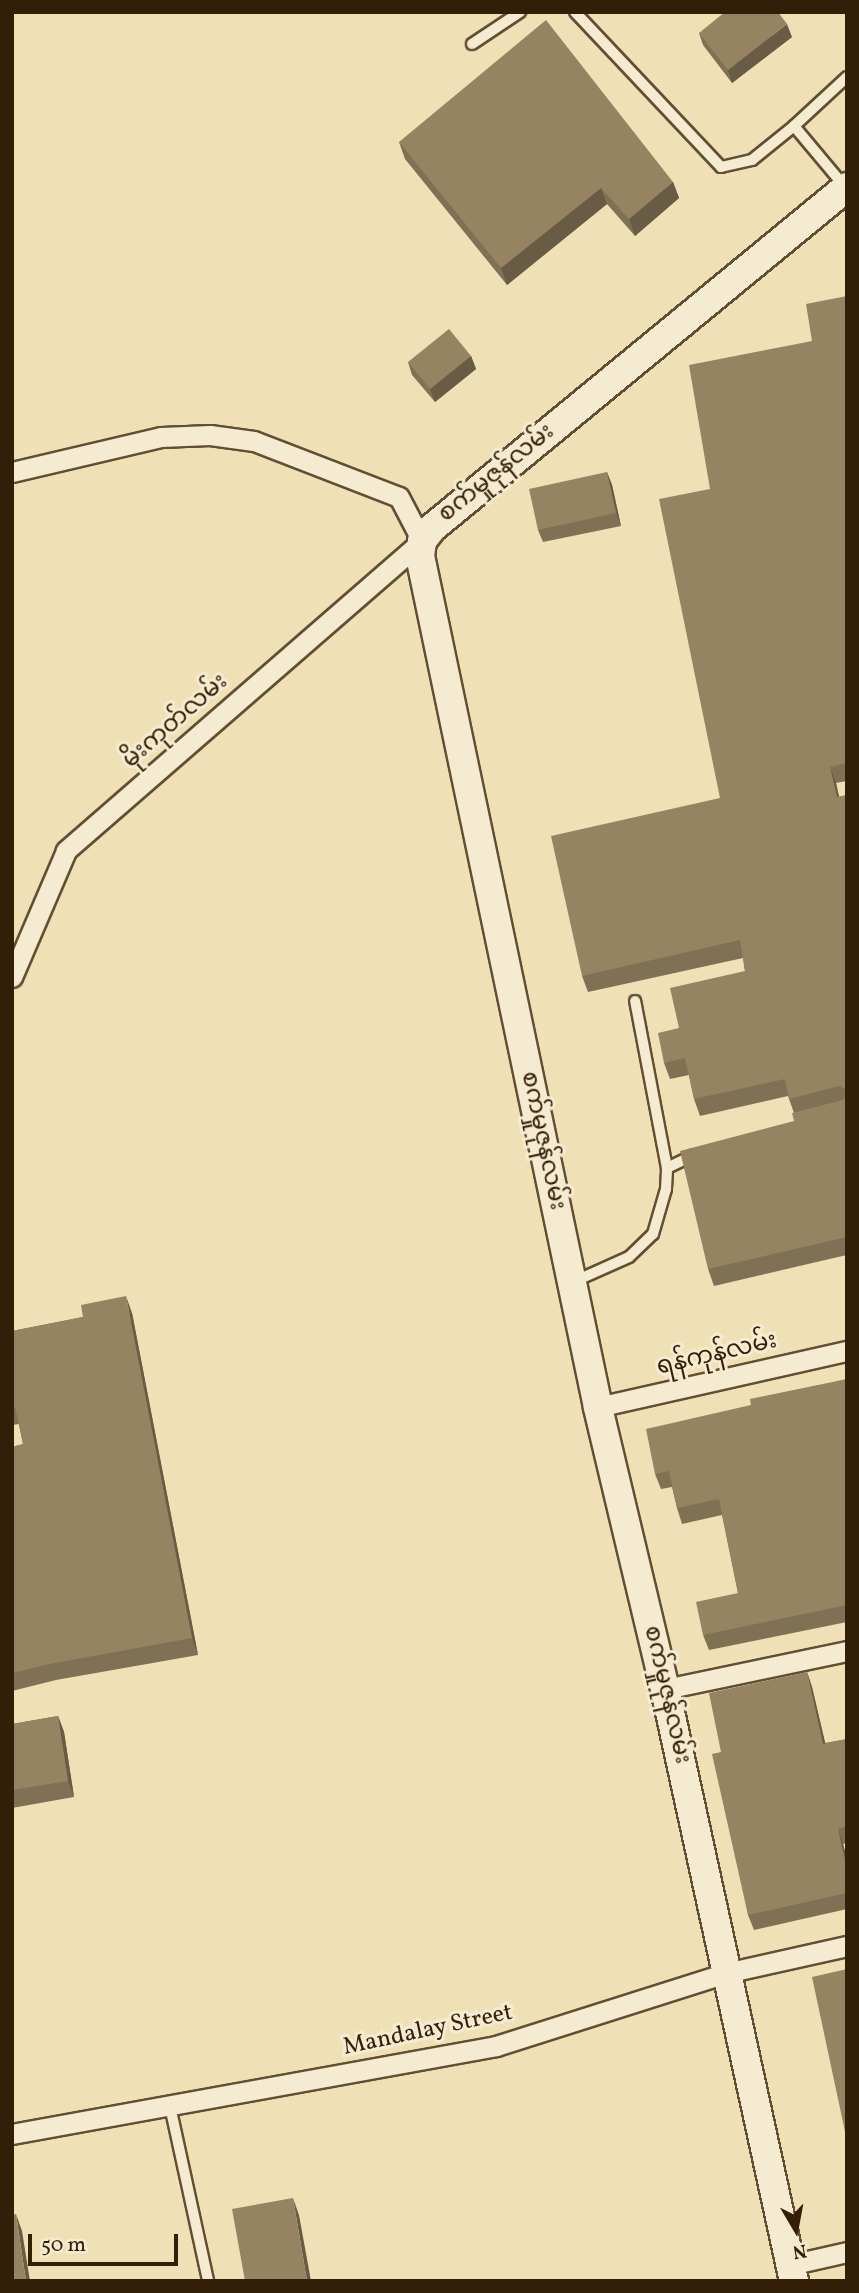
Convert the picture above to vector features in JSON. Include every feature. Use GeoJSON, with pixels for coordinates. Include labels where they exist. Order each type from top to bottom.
{"type":"FeatureCollection","features":[{"type":"Feature","properties":{"kind":"street","name":"စက်မှုဇုန်လမ်း"},"geometry":{"type":"LineString","coordinates":[[792,2273],[665,1689],[598,1407],[423,574],[422,541],[432,528],[846,187]]}},
{"type":"Feature","properties":{"kind":"street"},"geometry":{"type":"LineString","coordinates":[[12,472],[161,437],[211,435],[254,441],[399,498],[422,541]]}},
{"type":"Feature","properties":{"kind":"street","name":"မိုးကုတ်လမ်း"},"geometry":{"type":"LineString","coordinates":[[12,977],[66,851],[422,541]]}},
{"type":"Feature","properties":{"kind":"street","name":"ရန်ကုန်လမ်း"},"geometry":{"type":"LineString","coordinates":[[598,1407],[847,1351]]}},
{"type":"Feature","properties":{"kind":"street"},"geometry":{"type":"LineString","coordinates":[[665,1689],[847,1651]]}},
{"type":"Feature","properties":{"kind":"street","name":"Mandalay Street"},"geometry":{"type":"LineString","coordinates":[[12,2134],[496,2046],[726,1973],[847,1946]]}},
{"type":"Feature","properties":{"kind":"street"},"geometry":{"type":"LineString","coordinates":[[792,2273],[847,2252]]}},
{"type":"Feature","properties":{"kind":"lane"},"geometry":{"type":"LineString","coordinates":[[472,44],[520,12]]}},
{"type":"Feature","properties":{"kind":"lane"},"geometry":{"type":"LineString","coordinates":[[575,12],[721,167],[752,160],[847,77]]}},
{"type":"Feature","properties":{"kind":"lane"},"geometry":{"type":"LineString","coordinates":[[794,126],[846,187]]}},
{"type":"Feature","properties":{"kind":"lane"},"geometry":{"type":"LineString","coordinates":[[572,1282],[629,1257],[653,1234],[666,1189],[667,1168],[635,1001]]}},
{"type":"Feature","properties":{"kind":"lane"},"geometry":{"type":"LineString","coordinates":[[667,1168],[703,1152]]}},
{"type":"Feature","properties":{"kind":"lane"},"geometry":{"type":"LineString","coordinates":[[170,2106],[208,2281]]}},
{"type":"Feature","properties":{"kind":"building"},"geometry":{"type":"Polygon","coordinates":[[[725,12],[778,12],[787,24],[728,70],[699,33],[725,12]]]}},
{"type":"Feature","properties":{"kind":"building"},"geometry":{"type":"Polygon","coordinates":[[[546,20],[673,182],[629,219],[601,188],[501,268],[399,142],[546,20]]]}},
{"type":"Feature","properties":{"kind":"building"},"geometry":{"type":"Polygon","coordinates":[[[847,296],[847,763],[830,767],[837,797],[847,795],[847,1090],[839,1086],[789,1099],[785,1079],[694,1099],[685,1058],[664,1063],[658,1033],[679,1028],[670,988],[745,971],[740,940],[582,976],[551,836],[720,798],[659,499],[710,489],[689,365],[812,341],[806,304],[847,296]]]}},
{"type":"Feature","properties":{"kind":"building"},"geometry":{"type":"Polygon","coordinates":[[[449,329],[471,356],[430,389],[408,362],[449,329]]]}},
{"type":"Feature","properties":{"kind":"building"},"geometry":{"type":"Polygon","coordinates":[[[607,472],[616,513],[538,530],[529,489],[607,472]]]}},
{"type":"Feature","properties":{"kind":"building"},"geometry":{"type":"Polygon","coordinates":[[[847,1093],[847,1237],[708,1269],[680,1151],[794,1121],[792,1113],[843,1100],[847,1093]]]}},
{"type":"Feature","properties":{"kind":"building"},"geometry":{"type":"Polygon","coordinates":[[[126,1296],[192,1638],[12,1673],[12,1447],[23,1444],[15,1407],[12,1407],[12,1331],[83,1317],[81,1305],[126,1296]]]}},
{"type":"Feature","properties":{"kind":"building"},"geometry":{"type":"Polygon","coordinates":[[[847,1379],[847,1605],[703,1635],[696,1602],[738,1593],[719,1499],[677,1508],[669,1471],[655,1474],[646,1429],[751,1405],[750,1399],[847,1379]]]}},
{"type":"Feature","properties":{"kind":"building"},"geometry":{"type":"Polygon","coordinates":[[[807,1672],[823,1744],[847,1739],[847,1826],[838,1829],[847,1869],[847,1893],[748,1915],[712,1754],[721,1752],[709,1693],[807,1672]]]}},
{"type":"Feature","properties":{"kind":"building"},"geometry":{"type":"Polygon","coordinates":[[[58,1716],[68,1781],[12,1790],[12,1724],[58,1716]]]}},
{"type":"Feature","properties":{"kind":"building"},"geometry":{"type":"Polygon","coordinates":[[[847,1969],[847,2141],[812,1977],[847,1969]]]}},
{"type":"Feature","properties":{"kind":"building"},"geometry":{"type":"Polygon","coordinates":[[[293,2198],[307,2281],[245,2281],[232,2209],[293,2198]]]}},
{"type":"Feature","properties":{"kind":"building"},"geometry":{"type":"Polygon","coordinates":[[[16,2214],[26,2281],[12,2281],[12,2215],[16,2214]]]}}]}
